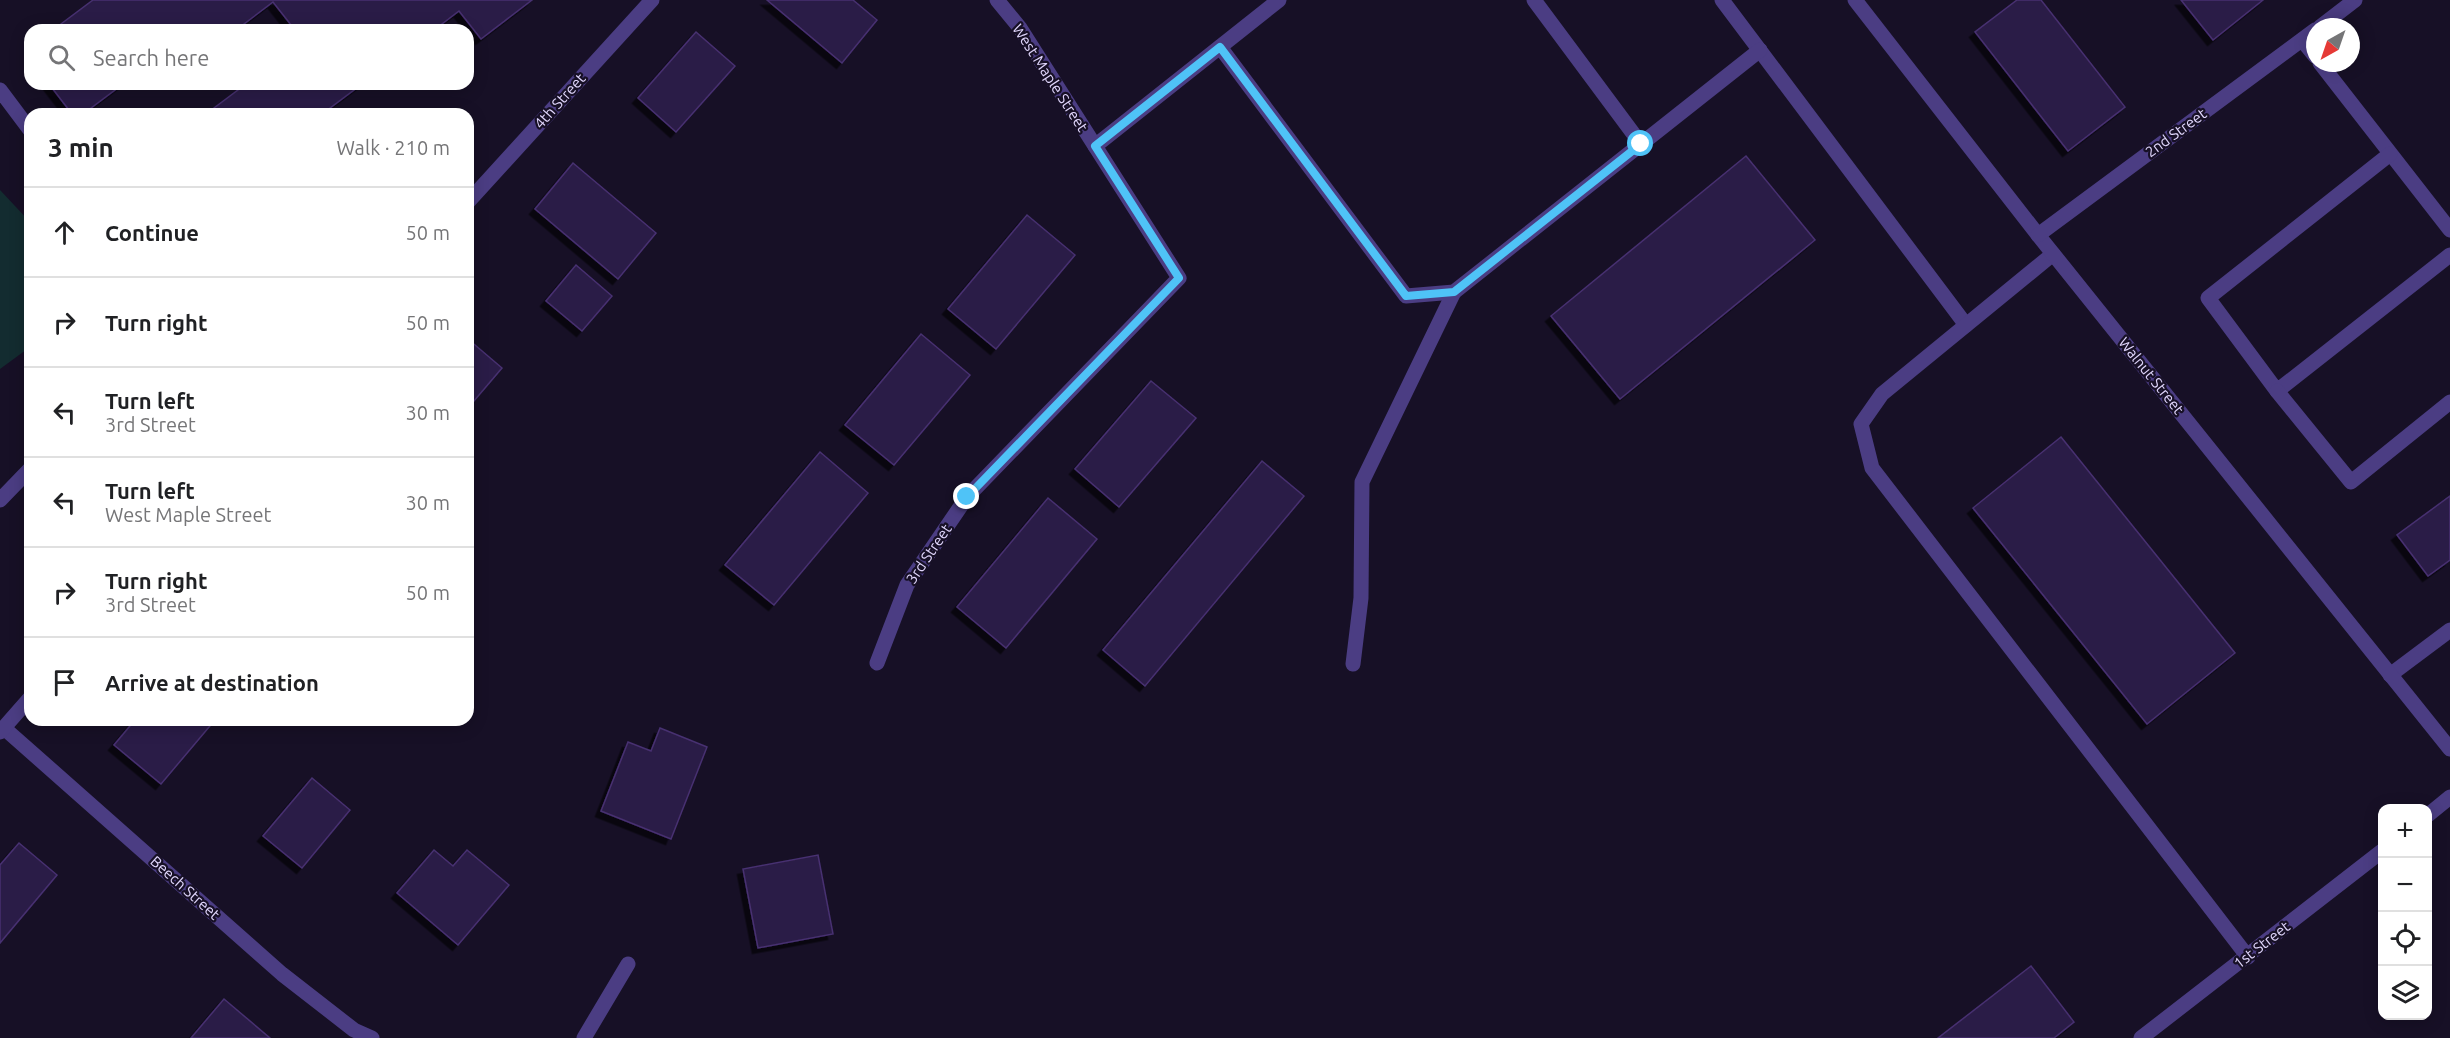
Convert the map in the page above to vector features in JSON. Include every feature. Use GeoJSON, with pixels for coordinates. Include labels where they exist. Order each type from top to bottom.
{"type":"FeatureCollection","features":[{"type":"Feature","properties":{"kind":"street","name":"4th Street"},"geometry":{"type":"LineString","coordinates":[[474,195],[652,0]]}},
{"type":"Feature","properties":{"kind":"street","name":"West Maple Street"},"geometry":{"type":"LineString","coordinates":[[997,0],[1020,28],[1179,278]]}},
{"type":"Feature","properties":{"kind":"street"},"geometry":{"type":"LineString","coordinates":[[1095,146],[1279,0]]}},
{"type":"Feature","properties":{"kind":"street"},"geometry":{"type":"LineString","coordinates":[[1534,0],[1641,144]]}},
{"type":"Feature","properties":{"kind":"street"},"geometry":{"type":"LineString","coordinates":[[1722,0],[1966,326]]}},
{"type":"Feature","properties":{"kind":"street","name":"Walnut Street"},"geometry":{"type":"LineString","coordinates":[[1854,0],[2053,255],[2450,749]]}},
{"type":"Feature","properties":{"kind":"street"},"geometry":{"type":"LineString","coordinates":[[2332,18],[2355,0]]}},
{"type":"Feature","properties":{"kind":"street","name":"2nd Street"},"geometry":{"type":"LineString","coordinates":[[2038,235],[2306,37]]}},
{"type":"Feature","properties":{"kind":"street"},"geometry":{"type":"LineString","coordinates":[[1220,47],[1406,296],[1454,292]]}},
{"type":"Feature","properties":{"kind":"street"},"geometry":{"type":"LineString","coordinates":[[1353,664],[1361,598],[1362,482],[1454,292],[1760,50]]}},
{"type":"Feature","properties":{"kind":"street"},"geometry":{"type":"LineString","coordinates":[[2327,72],[2450,230]]}},
{"type":"Feature","properties":{"kind":"street"},"geometry":{"type":"LineString","coordinates":[[0,90],[24,122]]}},
{"type":"Feature","properties":{"kind":"street"},"geometry":{"type":"LineString","coordinates":[[2390,154],[2208,298],[2277,392],[2351,482],[2450,402]]}},
{"type":"Feature","properties":{"kind":"street"},"geometry":{"type":"LineString","coordinates":[[2053,255],[1882,394],[1861,424],[1872,468],[2248,957]]}},
{"type":"Feature","properties":{"kind":"street"},"geometry":{"type":"LineString","coordinates":[[2277,392],[2450,255]]}},
{"type":"Feature","properties":{"kind":"street","name":"3rd Street"},"geometry":{"type":"LineString","coordinates":[[877,663],[907,585],[967,497],[1179,278]]}},
{"type":"Feature","properties":{"kind":"street"},"geometry":{"type":"LineString","coordinates":[[0,500],[24,475]]}},
{"type":"Feature","properties":{"kind":"street"},"geometry":{"type":"LineString","coordinates":[[2390,675],[2450,630]]}},
{"type":"Feature","properties":{"kind":"street"},"geometry":{"type":"LineString","coordinates":[[1,728],[24,704]]}},
{"type":"Feature","properties":{"kind":"street","name":"Beech Street"},"geometry":{"type":"LineString","coordinates":[[1,728],[282,974],[354,1030],[372,1038]]}},
{"type":"Feature","properties":{"kind":"street"},"geometry":{"type":"LineString","coordinates":[[2432,811],[2450,797]]}},
{"type":"Feature","properties":{"kind":"street","name":"1st Street"},"geometry":{"type":"LineString","coordinates":[[2141,1038],[2378,854]]}},
{"type":"Feature","properties":{"kind":"street"},"geometry":{"type":"LineString","coordinates":[[584,1038],[628,964]]}},
{"type":"Feature","properties":{"kind":"green space"},"geometry":{"type":"Polygon","coordinates":[[[0,190],[24,216],[24,351],[0,369],[0,190]]]}},
{"type":"Feature","properties":{"kind":"building"},"geometry":{"type":"Polygon","coordinates":[[[93,0],[532,0],[481,39],[474,30],[474,24],[469,24],[459,11],[442,24],[290,24],[273,2],[244,24],[61,24],[93,0]]]}},
{"type":"Feature","properties":{"kind":"building"},"geometry":{"type":"Polygon","coordinates":[[[767,0],[853,0],[877,20],[842,63],[767,0]]]}},
{"type":"Feature","properties":{"kind":"building"},"geometry":{"type":"Polygon","coordinates":[[[2017,0],[2041,0],[2125,107],[2068,151],[1975,32],[2017,0]]]}},
{"type":"Feature","properties":{"kind":"building"},"geometry":{"type":"Polygon","coordinates":[[[2181,0],[2263,0],[2213,40],[2181,0]]]}},
{"type":"Feature","properties":{"kind":"building"},"geometry":{"type":"Polygon","coordinates":[[[696,32],[735,66],[676,132],[638,98],[696,32]]]}},
{"type":"Feature","properties":{"kind":"building"},"geometry":{"type":"Polygon","coordinates":[[[54,90],[115,90],[91,108],[67,108],[54,90]]]}},
{"type":"Feature","properties":{"kind":"building"},"geometry":{"type":"Polygon","coordinates":[[[238,90],[354,90],[330,108],[214,108],[238,90]]]}},
{"type":"Feature","properties":{"kind":"building"},"geometry":{"type":"Polygon","coordinates":[[[1746,156],[1815,240],[1620,399],[1551,316],[1746,156]]]}},
{"type":"Feature","properties":{"kind":"building"},"geometry":{"type":"Polygon","coordinates":[[[573,163],[656,233],[618,279],[535,209],[573,163]]]}},
{"type":"Feature","properties":{"kind":"building"},"geometry":{"type":"Polygon","coordinates":[[[1027,215],[1075,255],[996,349],[948,309],[1027,215]]]}},
{"type":"Feature","properties":{"kind":"building"},"geometry":{"type":"Polygon","coordinates":[[[576,265],[612,296],[582,331],[546,301],[576,265]]]}},
{"type":"Feature","properties":{"kind":"building"},"geometry":{"type":"Polygon","coordinates":[[[921,334],[970,375],[894,465],[845,425],[921,334]]]}},
{"type":"Feature","properties":{"kind":"building"},"geometry":{"type":"Polygon","coordinates":[[[474,344],[502,368],[474,401],[474,344]]]}},
{"type":"Feature","properties":{"kind":"building"},"geometry":{"type":"Polygon","coordinates":[[[1151,381],[1196,418],[1119,507],[1075,469],[1151,381]]]}},
{"type":"Feature","properties":{"kind":"building"},"geometry":{"type":"Polygon","coordinates":[[[2061,437],[2235,653],[2147,724],[1973,508],[2061,437]]]}},
{"type":"Feature","properties":{"kind":"building"},"geometry":{"type":"Polygon","coordinates":[[[820,452],[868,493],[774,605],[725,565],[820,452]]]}},
{"type":"Feature","properties":{"kind":"building"},"geometry":{"type":"Polygon","coordinates":[[[1262,461],[1304,496],[1145,686],[1103,650],[1262,461]]]}},
{"type":"Feature","properties":{"kind":"building"},"geometry":{"type":"Polygon","coordinates":[[[2450,496],[2450,560],[2428,576],[2397,535],[2450,496]]]}},
{"type":"Feature","properties":{"kind":"building"},"geometry":{"type":"Polygon","coordinates":[[[1048,498],[1097,539],[1006,648],[957,607],[1048,498]]]}},
{"type":"Feature","properties":{"kind":"building"},"geometry":{"type":"Polygon","coordinates":[[[130,726],[210,726],[161,784],[114,745],[130,726]]]}},
{"type":"Feature","properties":{"kind":"building"},"geometry":{"type":"Polygon","coordinates":[[[660,728],[707,747],[671,839],[601,811],[628,742],[651,751],[660,728]]]}},
{"type":"Feature","properties":{"kind":"building"},"geometry":{"type":"Polygon","coordinates":[[[312,778],[350,810],[302,868],[263,836],[312,778]]]}},
{"type":"Feature","properties":{"kind":"building"},"geometry":{"type":"Polygon","coordinates":[[[19,843],[57,875],[0,943],[0,865],[19,843]]]}},
{"type":"Feature","properties":{"kind":"building"},"geometry":{"type":"Polygon","coordinates":[[[434,850],[453,866],[467,850],[509,885],[458,945],[397,893],[434,850]]]}},
{"type":"Feature","properties":{"kind":"building"},"geometry":{"type":"Polygon","coordinates":[[[818,855],[833,934],[758,948],[743,869],[818,855]]]}},
{"type":"Feature","properties":{"kind":"building"},"geometry":{"type":"Polygon","coordinates":[[[2031,966],[2074,1022],[2054,1038],[1938,1038],[2031,966]]]}},
{"type":"Feature","properties":{"kind":"building"},"geometry":{"type":"Polygon","coordinates":[[[224,999],[270,1038],[191,1038],[224,999]]]}},
{"type":"Feature","properties":{"kind":"route"},"geometry":{"type":"LineString","coordinates":[[967,497],[1179,278],[1095,146],[1220,47],[1406,296],[1454,292],[1641,144]]}}]}
